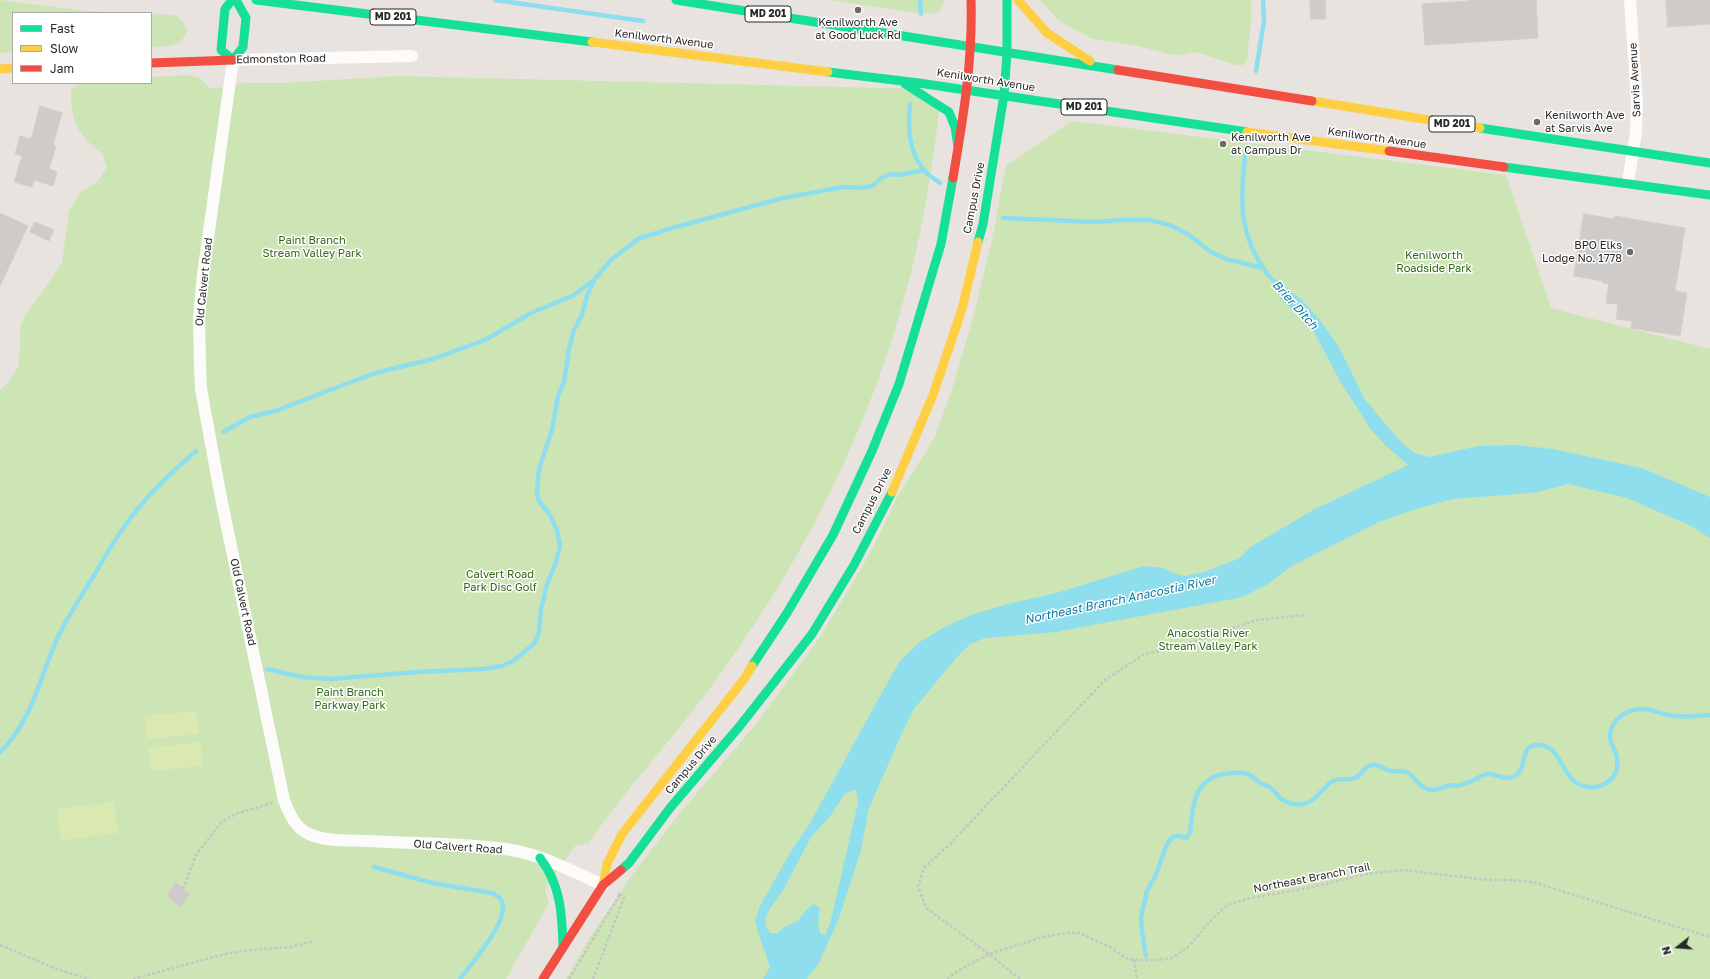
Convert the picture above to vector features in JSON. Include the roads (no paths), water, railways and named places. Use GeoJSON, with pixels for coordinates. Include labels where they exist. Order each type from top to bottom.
{"type":"FeatureCollection","features":[{"type":"Feature","properties":{"kind":"main road"},"geometry":{"type":"LineString","coordinates":[[232,0],[226,9],[221,50],[233,60]]}},
{"type":"Feature","properties":{"kind":"main road","name":"Old Calvert Road"},"geometry":{"type":"LineString","coordinates":[[233,60],[243,47],[246,18],[236,0]]}},
{"type":"Feature","properties":{"kind":"main road","name":"Kenilworth Avenue"},"geometry":{"type":"LineString","coordinates":[[256,0],[898,80],[1253,133],[1710,195]]}},
{"type":"Feature","properties":{"kind":"main road","name":"MD 201"},"geometry":{"type":"LineString","coordinates":[[676,0],[1710,163]]}},
{"type":"Feature","properties":{"kind":"main road","name":"Campus Drive"},"geometry":{"type":"LineString","coordinates":[[603,885],[606,864],[622,834],[745,678],[787,613],[833,535],[872,451],[899,384],[941,244],[967,90],[971,47],[971,0]]}},
{"type":"Feature","properties":{"kind":"main road","name":"Campus Drive"},"geometry":{"type":"LineString","coordinates":[[543,979],[603,885],[629,863],[670,808],[739,727],[812,634],[854,565],[891,494],[933,395],[962,309],[983,224],[1004,95],[1007,53],[1007,0]]}},
{"type":"Feature","properties":{"kind":"main road"},"geometry":{"type":"LineString","coordinates":[[1018,0],[1047,33],[1098,66]]}},
{"type":"Feature","properties":{"kind":"main road","name":"Edmonston Road"},"geometry":{"type":"LineString","coordinates":[[152,63],[233,60]]}},
{"type":"Feature","properties":{"kind":"main road"},"geometry":{"type":"LineString","coordinates":[[0,68],[12,68]]}},
{"type":"Feature","properties":{"kind":"main road"},"geometry":{"type":"LineString","coordinates":[[898,80],[949,112],[955,127],[958,147]]}},
{"type":"Feature","properties":{"kind":"main road"},"geometry":{"type":"LineString","coordinates":[[540,858],[549,869],[560,899],[563,947]]}},
{"type":"Feature","properties":{"kind":"street","name":"Sarvis Avenue"},"geometry":{"type":"LineString","coordinates":[[1628,183],[1633,152],[1638,101],[1630,0]]}},
{"type":"Feature","properties":{"kind":"street","name":"Edmonston Road"},"geometry":{"type":"LineString","coordinates":[[233,60],[412,56]]}},
{"type":"Feature","properties":{"kind":"street","name":"Old Calvert Road"},"geometry":{"type":"LineString","coordinates":[[233,60],[202,289],[199,318],[200,365],[203,396],[221,498],[284,800],[290,815],[298,826],[307,833],[317,837],[498,848],[540,858],[603,885]]}},
{"type":"Feature","properties":{"kind":"water","name":"Northeast Branch Anacostia River"},"geometry":{"type":"Polygon","coordinates":[[[1265,271],[1302,300],[1320,320],[1339,347],[1364,398],[1404,445],[1415,453],[1430,457],[1478,446],[1516,445],[1553,449],[1642,468],[1710,497],[1710,538],[1691,526],[1627,498],[1568,484],[1537,492],[1453,499],[1413,510],[1379,522],[1292,566],[1268,584],[1243,597],[1056,632],[985,638],[970,644],[956,658],[914,709],[902,733],[869,808],[861,850],[839,918],[819,963],[807,979],[763,979],[770,967],[755,920],[760,906],[790,853],[810,823],[899,662],[921,641],[945,627],[971,615],[1008,604],[1056,593],[1144,566],[1163,568],[1175,574],[1185,576],[1204,572],[1238,559],[1252,546],[1315,509],[1408,465],[1386,446],[1371,430],[1340,381],[1313,330],[1282,300],[1265,271]],[[856,790],[844,795],[831,815],[811,837],[782,892],[769,910],[765,919],[766,927],[770,933],[777,933],[786,926],[798,921],[805,911],[814,904],[820,908],[818,925],[821,934],[825,935],[830,924],[858,803],[856,790]]]}},
{"type":"Feature","properties":{"kind":"waterway"},"geometry":{"type":"LineString","coordinates":[[495,0],[643,21]]}},
{"type":"Feature","properties":{"kind":"waterway"},"geometry":{"type":"LineString","coordinates":[[920,0],[921,14]]}},
{"type":"Feature","properties":{"kind":"waterway","name":"Brier Ditch"},"geometry":{"type":"LineString","coordinates":[[1256,71],[1264,21],[1263,0]]}},
{"type":"Feature","properties":{"kind":"waterway"},"geometry":{"type":"LineString","coordinates":[[910,104],[909,130],[914,154],[925,171],[940,183]]}},
{"type":"Feature","properties":{"kind":"waterway","name":"Brier Ditch"},"geometry":{"type":"LineString","coordinates":[[1246,148],[1242,199],[1243,215],[1251,245],[1269,276]]}},
{"type":"Feature","properties":{"kind":"waterway"},"geometry":{"type":"LineString","coordinates":[[223,432],[250,417],[275,411],[375,373],[433,359],[485,340],[531,313],[572,296],[594,280],[611,260],[638,239],[672,228],[783,198],[844,187],[864,188],[874,185],[881,178],[890,174],[899,175],[924,170]]}},
{"type":"Feature","properties":{"kind":"waterway"},"geometry":{"type":"LineString","coordinates":[[1003,218],[1096,222],[1149,220],[1170,225],[1189,235],[1211,252],[1226,259],[1263,268]]}},
{"type":"Feature","properties":{"kind":"waterway"},"geometry":{"type":"LineString","coordinates":[[267,669],[302,677],[330,679],[417,672],[484,669],[502,666],[513,661],[534,644],[539,633],[541,608],[546,587],[556,562],[560,546],[557,530],[550,515],[539,501],[537,491],[539,469],[552,430],[558,396],[564,382],[569,349],[574,330],[582,315],[587,296],[594,281]]}},
{"type":"Feature","properties":{"kind":"waterway"},"geometry":{"type":"LineString","coordinates":[[0,752],[11,740],[28,713],[62,629],[118,536],[134,513],[151,494],[168,476],[196,451]]}},
{"type":"Feature","properties":{"kind":"waterway"},"geometry":{"type":"LineString","coordinates":[[1146,956],[1141,917],[1147,891],[1155,877],[1167,844],[1172,837],[1179,836],[1186,838],[1190,833],[1193,807],[1199,791],[1210,779],[1219,775],[1237,772],[1244,773],[1274,790],[1283,800],[1293,804],[1300,804],[1307,803],[1314,799],[1331,782],[1355,778],[1371,765],[1377,765],[1391,771],[1406,772],[1424,788],[1430,790],[1439,789],[1449,785],[1457,786],[1487,774],[1507,778],[1519,773],[1527,750],[1536,745],[1546,746],[1553,751],[1559,758],[1568,775],[1575,781],[1583,786],[1595,787],[1601,786],[1610,780],[1616,771],[1617,760],[1611,741],[1610,732],[1614,723],[1621,716],[1629,711],[1638,709],[1651,710],[1678,716],[1710,715]]}},
{"type":"Feature","properties":{"kind":"waterway"},"geometry":{"type":"LineString","coordinates":[[374,867],[432,883],[492,893],[501,900],[503,904],[502,915],[493,934],[460,979]]}},
{"type":"Feature","properties":{"kind":"place","name":"Kenilworth Ave at Good Luck Rd"},"geometry":{"type":"Point","coordinates":[858,10]}},
{"type":"Feature","properties":{"kind":"place","name":"Kenilworth Ave at Sarvis Ave"},"geometry":{"type":"Point","coordinates":[1537,122]}},
{"type":"Feature","properties":{"kind":"place","name":"Kenilworth Ave at Campus Dr"},"geometry":{"type":"Point","coordinates":[1223,144]}},
{"type":"Feature","properties":{"kind":"place","name":"BPO Elks Lodge No. 1778"},"geometry":{"type":"Point","coordinates":[1630,252]}},
{"type":"Feature","properties":{"kind":"park label","name":"Paint Branch Stream Valley Park"},"geometry":{"type":"Point","coordinates":[312,247]}},
{"type":"Feature","properties":{"kind":"park label","name":"Kenilworth Roadside Park"},"geometry":{"type":"Point","coordinates":[1434,262]}},
{"type":"Feature","properties":{"kind":"park label","name":"Calvert Road Park Disc Golf"},"geometry":{"type":"Point","coordinates":[500,581]}},
{"type":"Feature","properties":{"kind":"park label","name":"Anacostia River Stream Valley Park"},"geometry":{"type":"Point","coordinates":[1208,640]}},
{"type":"Feature","properties":{"kind":"park label","name":"Paint Branch Parkway Park"},"geometry":{"type":"Point","coordinates":[350,699]}}]}
